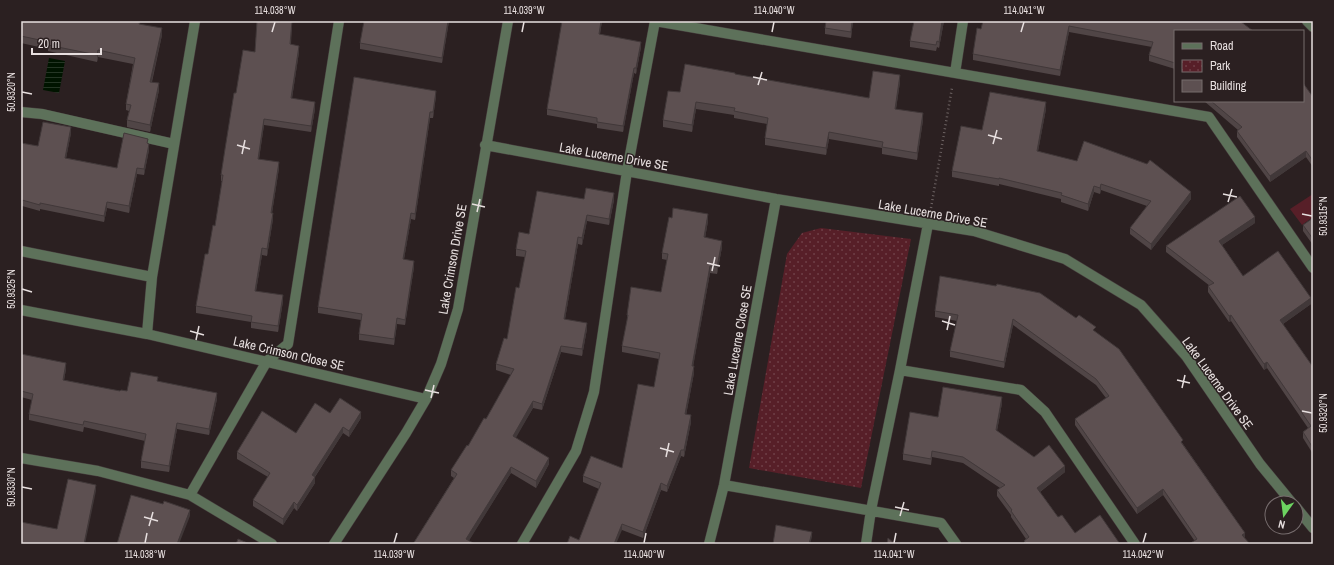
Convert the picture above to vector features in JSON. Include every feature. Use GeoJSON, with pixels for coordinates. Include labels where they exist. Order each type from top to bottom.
{"type":"FeatureCollection","features":[{"type":"Feature","properties":{"kind":"street"},"geometry":{"type":"LineString","coordinates":[[147,334],[152,277],[195,21]]}},
{"type":"Feature","properties":{"kind":"street"},"geometry":{"type":"LineString","coordinates":[[190,495],[267,362],[288,344],[339,21]]}},
{"type":"Feature","properties":{"kind":"street","name":"Lake Crimson Drive SE"},"geometry":{"type":"LineString","coordinates":[[334,544],[406,433],[426,399],[440,364],[458,309],[485,145],[508,21]]}},
{"type":"Feature","properties":{"kind":"street"},"geometry":{"type":"LineString","coordinates":[[522,544],[576,451],[594,392],[627,171],[655,21],[1210,117],[1313,268]]}},
{"type":"Feature","properties":{"kind":"street"},"geometry":{"type":"LineString","coordinates":[[955,73],[963,21]]}},
{"type":"Feature","properties":{"kind":"street"},"geometry":{"type":"LineString","coordinates":[[1307,21],[1313,27]]}},
{"type":"Feature","properties":{"kind":"street"},"geometry":{"type":"LineString","coordinates":[[21,112],[42,114],[174,144]]}},
{"type":"Feature","properties":{"kind":"street","name":"Lake Lucerne Drive SE"},"geometry":{"type":"LineString","coordinates":[[485,145],[776,199],[974,231],[1065,259],[1141,305],[1186,356],[1260,464],[1285,495]]}},
{"type":"Feature","properties":{"kind":"street","name":"Lake Lucerne Close SE"},"geometry":{"type":"LineString","coordinates":[[709,544],[724,485],[776,199]]}},
{"type":"Feature","properties":{"kind":"street"},"geometry":{"type":"LineString","coordinates":[[866,544],[871,510],[928,224]]}},
{"type":"Feature","properties":{"kind":"street"},"geometry":{"type":"LineString","coordinates":[[21,251],[152,277]]}},
{"type":"Feature","properties":{"kind":"street","name":"Lake Crimson Close SE"},"geometry":{"type":"LineString","coordinates":[[21,310],[147,334],[426,399]]}},
{"type":"Feature","properties":{"kind":"street"},"geometry":{"type":"LineString","coordinates":[[900,370],[1021,390],[1045,412],[1135,544]]}},
{"type":"Feature","properties":{"kind":"street"},"geometry":{"type":"LineString","coordinates":[[21,458],[98,471],[190,495],[272,544]]}},
{"type":"Feature","properties":{"kind":"street"},"geometry":{"type":"LineString","coordinates":[[724,485],[941,523],[956,544]]}},
{"type":"Feature","properties":{"kind":"street"},"geometry":{"type":"LineString","coordinates":[[1304,517],[1313,528]]}},
{"type":"Feature","properties":{"kind":"path"},"geometry":{"type":"LineString","coordinates":[[928,224],[955,73]]}},
{"type":"Feature","properties":{"kind":"green space"},"geometry":{"type":"Polygon","coordinates":[[[1313,194],[1313,217],[1302,225],[1290,209],[1313,194]]]}},
{"type":"Feature","properties":{"kind":"green space"},"geometry":{"type":"Polygon","coordinates":[[[821,228],[911,239],[861,488],[749,468],[787,254],[802,233],[821,228]]]}},
{"type":"Feature","properties":{"kind":"shaded area"},"geometry":{"type":"Polygon","coordinates":[[[49,58],[65,61],[59,93],[43,90],[49,58]]]}},
{"type":"Feature","properties":{"kind":"building"},"geometry":{"type":"Polygon","coordinates":[[[21,21],[140,21],[139,24],[162,28],[150,82],[159,83],[150,125],[127,120],[131,105],[126,104],[135,58],[98,50],[97,55],[48,45],[49,42],[21,36],[21,21]]]}},
{"type":"Feature","properties":{"kind":"building"},"geometry":{"type":"Polygon","coordinates":[[[257,21],[292,21],[290,44],[299,46],[291,98],[315,102],[311,126],[264,119],[258,159],[279,162],[267,249],[262,248],[255,291],[283,295],[278,326],[251,322],[252,316],[196,306],[205,254],[208,254],[213,225],[215,226],[223,175],[221,175],[225,149],[243,50],[255,52],[257,21]]]}},
{"type":"Feature","properties":{"kind":"building"},"geometry":{"type":"Polygon","coordinates":[[[364,21],[448,21],[442,58],[360,43],[364,21]]]}},
{"type":"Feature","properties":{"kind":"building"},"geometry":{"type":"Polygon","coordinates":[[[562,21],[601,21],[599,34],[641,42],[636,68],[634,68],[623,126],[597,122],[597,118],[547,109],[562,21]]]}},
{"type":"Feature","properties":{"kind":"building"},"geometry":{"type":"Polygon","coordinates":[[[826,21],[852,21],[851,32],[825,28],[826,21]]]}},
{"type":"Feature","properties":{"kind":"building"},"geometry":{"type":"Polygon","coordinates":[[[914,21],[942,21],[939,42],[937,41],[936,45],[910,41],[914,21]]]}},
{"type":"Feature","properties":{"kind":"building"},"geometry":{"type":"Polygon","coordinates":[[[983,21],[1240,21],[1252,30],[1174,30],[1174,63],[1149,55],[1153,42],[1069,26],[1060,70],[973,54],[977,28],[981,29],[983,21]]]}},
{"type":"Feature","properties":{"kind":"building"},"geometry":{"type":"Polygon","coordinates":[[[685,64],[869,98],[873,71],[900,75],[895,109],[923,113],[917,153],[882,147],[883,142],[829,132],[826,148],[765,138],[768,118],[734,111],[735,108],[696,102],[692,125],[663,120],[668,91],[680,92],[685,64]]]}},
{"type":"Feature","properties":{"kind":"building"},"geometry":{"type":"Polygon","coordinates":[[[354,77],[436,91],[433,112],[430,112],[415,214],[411,213],[403,259],[414,261],[405,320],[397,318],[394,339],[359,334],[362,314],[318,307],[354,77]]]}},
{"type":"Feature","properties":{"kind":"building"},"geometry":{"type":"Polygon","coordinates":[[[1304,84],[1313,97],[1313,161],[1306,151],[1270,176],[1237,131],[1242,127],[1212,102],[1304,102],[1304,84]]]}},
{"type":"Feature","properties":{"kind":"building"},"geometry":{"type":"Polygon","coordinates":[[[990,92],[1046,102],[1037,151],[1077,161],[1084,141],[1147,164],[1150,160],[1191,192],[1151,244],[1130,228],[1151,201],[1101,184],[1100,188],[1094,186],[1088,204],[1061,195],[1062,193],[999,178],[952,171],[961,126],[982,130],[990,92]]]}},
{"type":"Feature","properties":{"kind":"building"},"geometry":{"type":"Polygon","coordinates":[[[43,122],[71,127],[65,158],[117,168],[124,133],[148,139],[147,143],[149,144],[144,169],[137,168],[129,206],[107,202],[104,216],[40,203],[40,205],[22,200],[22,202],[21,143],[38,146],[43,122]]]}},
{"type":"Feature","properties":{"kind":"building"},"geometry":{"type":"Polygon","coordinates":[[[586,188],[614,193],[609,219],[587,215],[582,238],[578,237],[564,319],[587,323],[582,349],[561,346],[542,404],[533,401],[513,436],[549,458],[536,481],[511,467],[466,539],[475,544],[413,544],[457,474],[451,470],[467,445],[468,446],[484,418],[486,419],[514,369],[496,364],[504,338],[507,339],[516,287],[519,288],[526,251],[516,249],[519,232],[529,234],[537,191],[584,199],[586,188]]]}},
{"type":"Feature","properties":{"kind":"building"},"geometry":{"type":"Polygon","coordinates":[[[1240,196],[1255,217],[1219,241],[1243,276],[1278,251],[1311,298],[1280,320],[1313,367],[1313,448],[1303,432],[1311,426],[1267,362],[1264,364],[1231,315],[1229,316],[1208,286],[1214,283],[1166,246],[1240,196]]]}},
{"type":"Feature","properties":{"kind":"building"},"geometry":{"type":"Polygon","coordinates":[[[673,208],[708,214],[704,237],[722,241],[717,267],[710,266],[685,414],[691,415],[684,450],[681,450],[667,486],[661,483],[643,532],[622,524],[614,544],[567,544],[570,536],[579,540],[601,483],[583,476],[591,456],[622,468],[638,384],[654,387],[660,353],[622,346],[628,315],[631,287],[661,292],[668,254],[662,253],[669,217],[672,218],[673,208]]]}},
{"type":"Feature","properties":{"kind":"building"},"geometry":{"type":"Polygon","coordinates":[[[1313,218],[1313,239],[1303,225],[1313,218]]]}},
{"type":"Feature","properties":{"kind":"building"},"geometry":{"type":"Polygon","coordinates":[[[940,276],[996,286],[997,284],[1040,293],[1076,318],[1079,315],[1096,327],[1093,330],[1119,349],[1183,440],[1181,442],[1245,533],[1242,535],[1250,544],[1189,544],[1197,539],[1163,489],[1137,508],[1075,419],[1109,396],[1096,379],[1013,319],[1004,362],[950,351],[958,315],[935,311],[940,276]]]}},
{"type":"Feature","properties":{"kind":"building"},"geometry":{"type":"Polygon","coordinates":[[[21,354],[66,363],[63,380],[127,391],[131,372],[158,377],[157,381],[217,393],[209,429],[177,423],[169,466],[141,461],[146,434],[84,421],[83,425],[29,414],[33,394],[21,391],[21,354]]]}},
{"type":"Feature","properties":{"kind":"building"},"geometry":{"type":"Polygon","coordinates":[[[943,387],[1002,397],[996,430],[1034,457],[1049,445],[1065,466],[1037,488],[1058,517],[1062,515],[1075,533],[1100,515],[1120,544],[1027,544],[1024,541],[1029,537],[997,490],[1005,485],[963,457],[932,451],[931,459],[903,454],[910,412],[938,417],[943,387]]]}},
{"type":"Feature","properties":{"kind":"building"},"geometry":{"type":"Polygon","coordinates":[[[340,398],[361,412],[349,431],[343,427],[312,475],[315,477],[297,505],[294,502],[283,519],[253,500],[270,473],[237,452],[262,411],[296,433],[315,403],[330,413],[340,398]]]}},
{"type":"Feature","properties":{"kind":"building"},"geometry":{"type":"Polygon","coordinates":[[[68,479],[96,485],[84,544],[21,544],[21,522],[57,529],[68,479]]]}},
{"type":"Feature","properties":{"kind":"building"},"geometry":{"type":"Polygon","coordinates":[[[131,495],[163,504],[164,501],[190,510],[177,544],[117,544],[131,495]]]}},
{"type":"Feature","properties":{"kind":"building"},"geometry":{"type":"Polygon","coordinates":[[[776,525],[812,532],[809,544],[773,544],[776,525]]]}},
{"type":"Feature","properties":{"kind":"building"},"geometry":{"type":"Polygon","coordinates":[[[888,538],[895,544],[887,544],[888,538]]]}},
{"type":"Feature","properties":{"kind":"building"},"geometry":{"type":"Polygon","coordinates":[[[238,539],[250,544],[236,544],[238,539]]]}}]}
